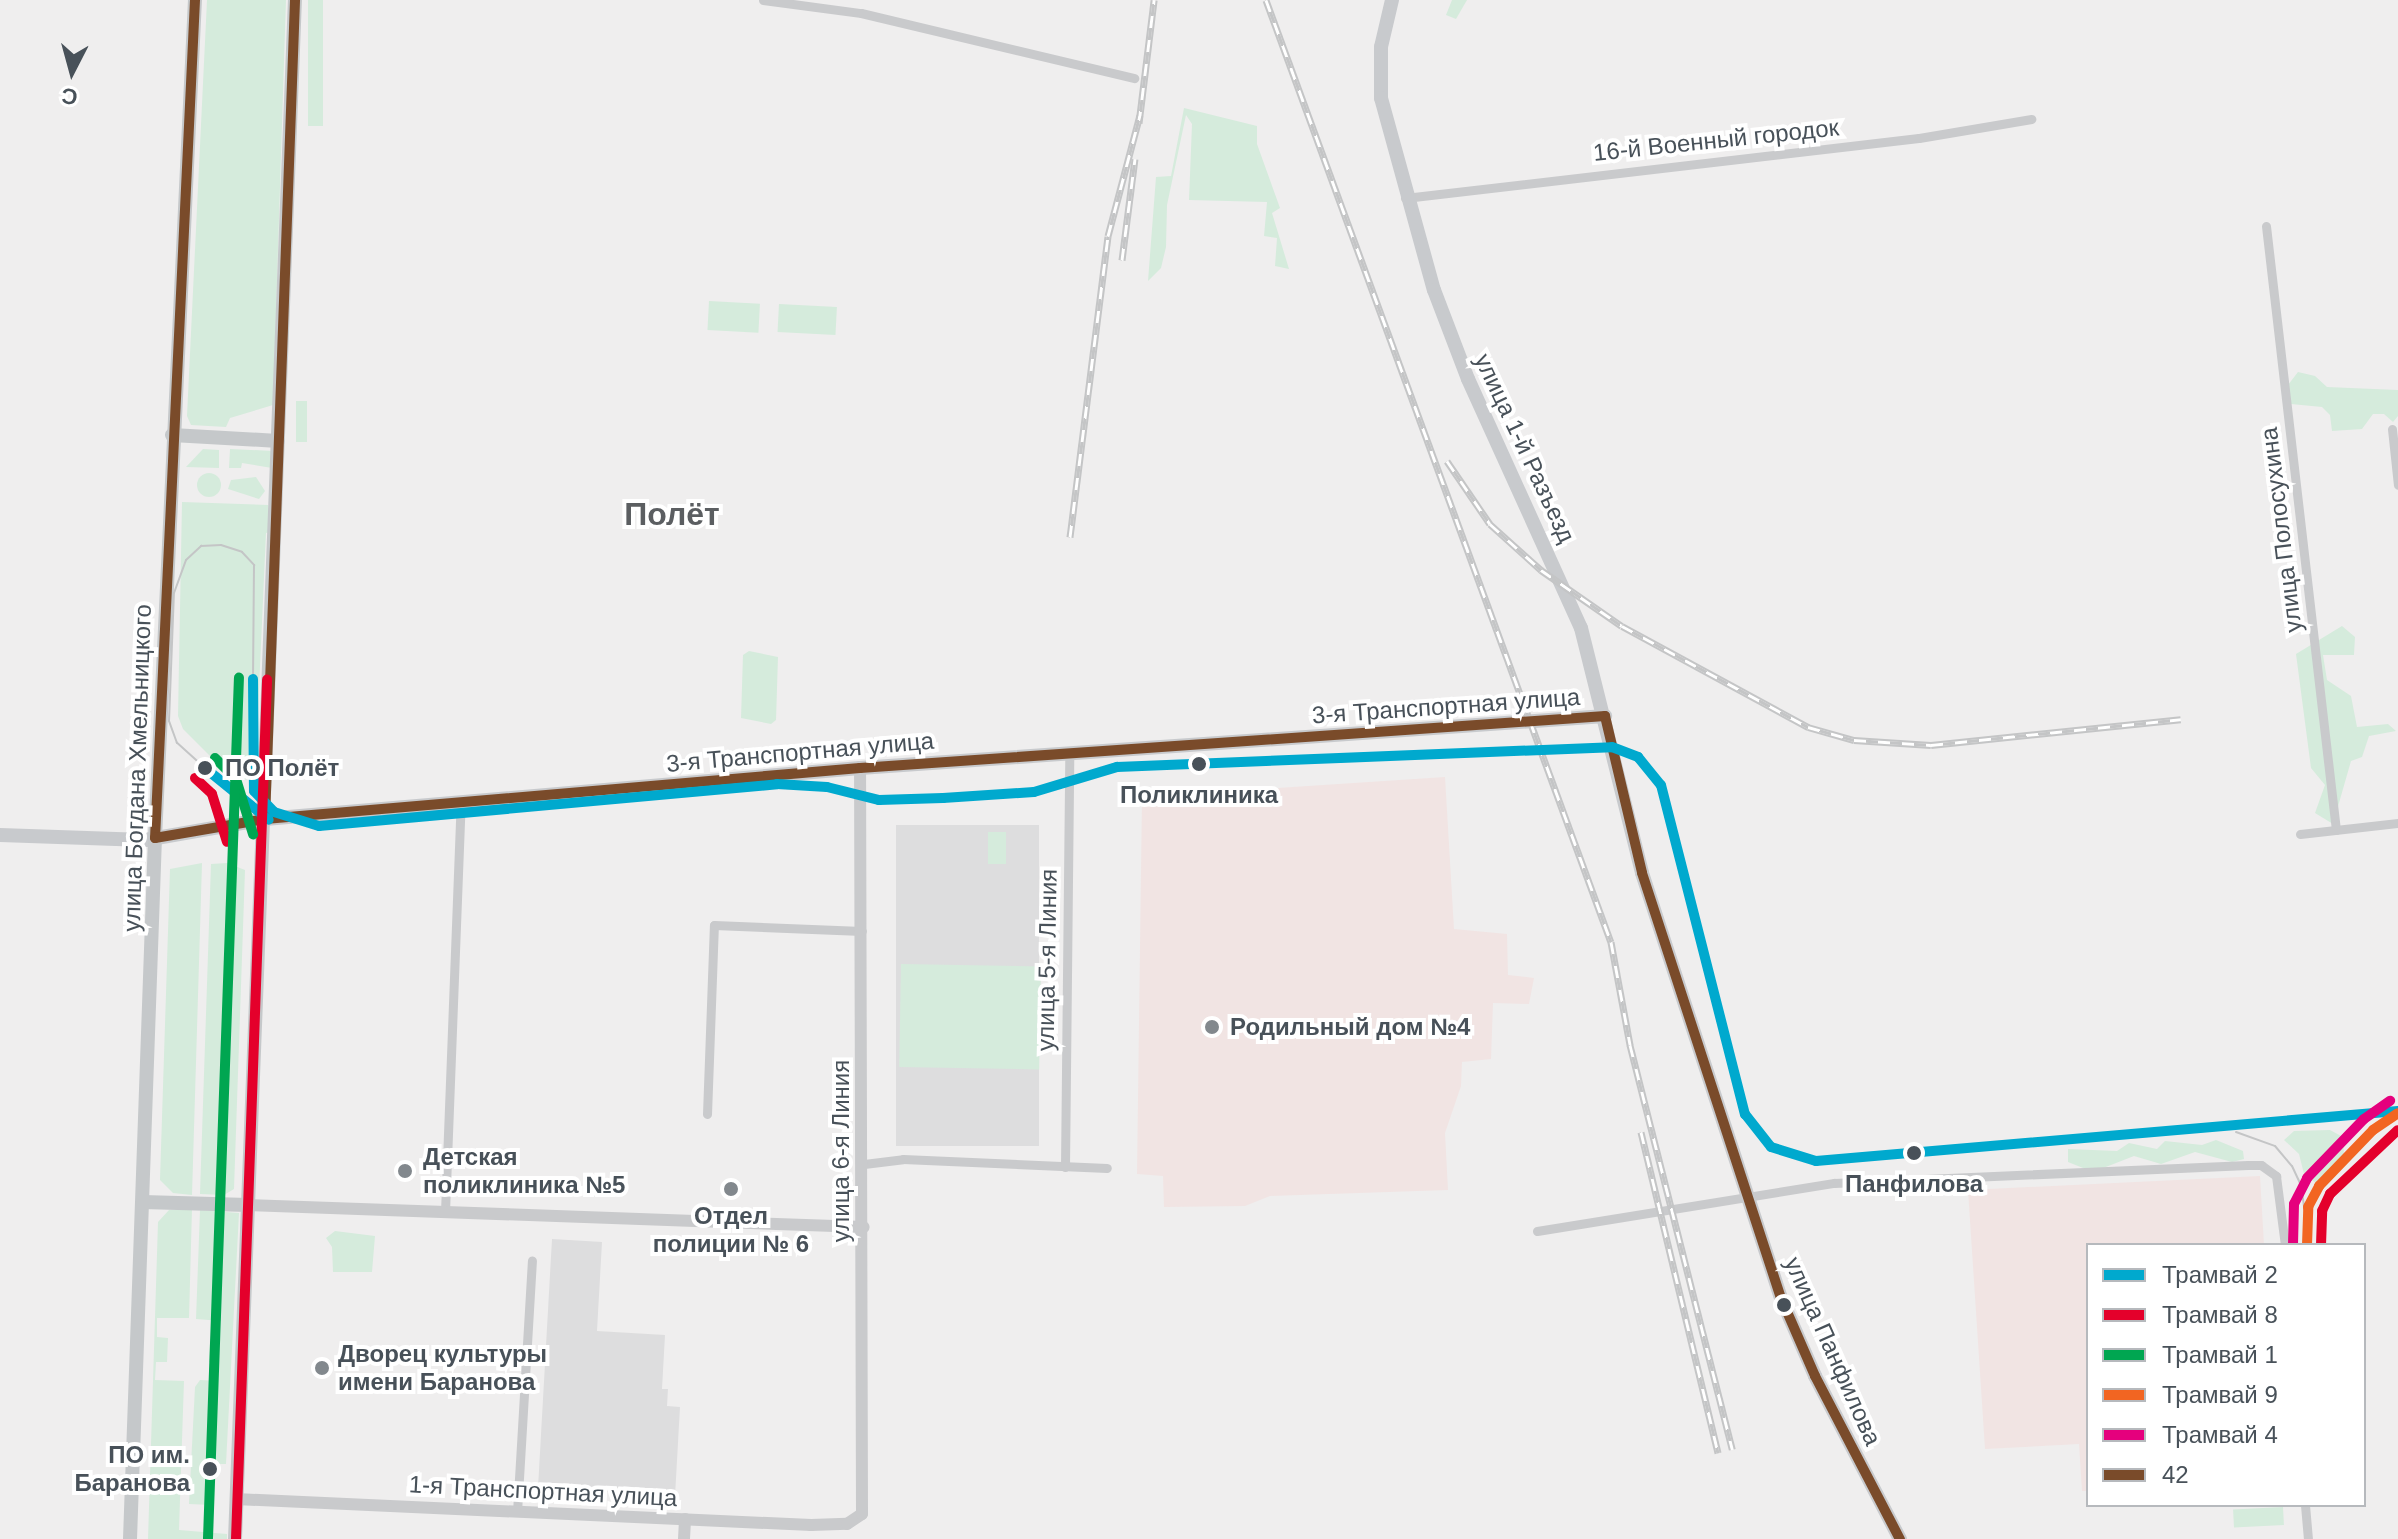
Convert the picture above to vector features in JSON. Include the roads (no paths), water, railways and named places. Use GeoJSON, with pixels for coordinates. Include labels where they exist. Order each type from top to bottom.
{"type":"FeatureCollection","features":[{"type":"Feature","properties":{"kind":"main road","name":"улица Богдана Хмельницкого"},"geometry":{"type":"LineString","coordinates":[[130,1539],[172,435],[195,0]]}},
{"type":"Feature","properties":{"kind":"main road"},"geometry":{"type":"LineString","coordinates":[[235,1539],[295,0]]}},
{"type":"Feature","properties":{"kind":"main road","name":"улица 1-й Разъезд"},"geometry":{"type":"LineString","coordinates":[[1392,0],[1381,47],[1381,98],[1405,198],[1456,350],[1576,614],[1605,716]]}},
{"type":"Feature","properties":{"kind":"main road"},"geometry":{"type":"LineString","coordinates":[[172,435],[278,441]]}},
{"type":"Feature","properties":{"kind":"main road","name":"3-я Транспортная улица"},"geometry":{"type":"LineString","coordinates":[[0,835],[155,838],[265,819],[860,768],[1605,716]]}},
{"type":"Feature","properties":{"kind":"main road","name":"улица Панфилова"},"geometry":{"type":"LineString","coordinates":[[1605,716],[1642,873],[1746,1194],[1815,1376],[1900,1539]]}},
{"type":"Feature","properties":{"kind":"main road"},"geometry":{"type":"LineString","coordinates":[[143,1202],[248,1205]]}},
{"type":"Feature","properties":{"kind":"street"},"geometry":{"type":"LineString","coordinates":[[763,0],[861,13],[1134,78]]}},
{"type":"Feature","properties":{"kind":"street","name":"16-й Военный городок"},"geometry":{"type":"LineString","coordinates":[[1405,198],[1919,138],[2031,119]]}},
{"type":"Feature","properties":{"kind":"street","name":"улица Полосухина"},"geometry":{"type":"LineString","coordinates":[[2266,226],[2336,830]]}},
{"type":"Feature","properties":{"kind":"street"},"geometry":{"type":"LineString","coordinates":[[2392,429],[2398,485]]}},
{"type":"Feature","properties":{"kind":"street","name":"улица 5-я Линия"},"geometry":{"type":"LineString","coordinates":[[1065,1167],[1069,754]]}},
{"type":"Feature","properties":{"kind":"street","name":"улица 6-я Линия"},"geometry":{"type":"LineString","coordinates":[[847,1524],[862,1514],[865,1504],[860,768]]}},
{"type":"Feature","properties":{"kind":"street"},"geometry":{"type":"LineString","coordinates":[[445,1212],[461,802]]}},
{"type":"Feature","properties":{"kind":"street"},"geometry":{"type":"LineString","coordinates":[[2300,834],[2398,823]]}},
{"type":"Feature","properties":{"kind":"street"},"geometry":{"type":"LineString","coordinates":[[707,1114],[714,925],[862,931]]}},
{"type":"Feature","properties":{"kind":"street"},"geometry":{"type":"LineString","coordinates":[[864,1164],[903,1159],[1107,1168]]}},
{"type":"Feature","properties":{"kind":"street"},"geometry":{"type":"LineString","coordinates":[[1537,1231],[1746,1194],[1946,1176],[2052,1177],[2248,1165],[2269,1168],[2281,1185],[2285,1243]]}},
{"type":"Feature","properties":{"kind":"street"},"geometry":{"type":"LineString","coordinates":[[248,1205],[864,1227]]}},
{"type":"Feature","properties":{"kind":"street"},"geometry":{"type":"LineString","coordinates":[[517,1512],[532,1260]]}},
{"type":"Feature","properties":{"kind":"street","name":"1-я Транспортная улица"},"geometry":{"type":"LineString","coordinates":[[236,1499],[847,1524]]}},
{"type":"Feature","properties":{"kind":"street"},"geometry":{"type":"LineString","coordinates":[[2305,1507],[2308,1539]]}},
{"type":"Feature","properties":{"kind":"street"},"geometry":{"type":"LineString","coordinates":[[684,1539],[685,1519]]}},
{"type":"Feature","properties":{"kind":"tram line"},"geometry":{"type":"LineString","coordinates":[[205,768],[177,743],[169,721],[174,593],[186,560],[201,546],[221,545],[242,552],[254,565],[253,679]]}},
{"type":"Feature","properties":{"kind":"tram line","name":"1"},"geometry":{"type":"LineString","coordinates":[[208,1538],[239,678]]}},
{"type":"Feature","properties":{"kind":"tram line","name":"2"},"geometry":{"type":"LineString","coordinates":[[253,679],[254,791],[274,812],[319,826],[777,784],[827,787],[879,800],[943,798],[1034,792],[1117,767],[1612,747],[1638,757],[1661,785],[1745,1114],[1771,1147],[1816,1161],[2398,1111]]}},
{"type":"Feature","properties":{"kind":"tram line","name":"8"},"geometry":{"type":"LineString","coordinates":[[236,1539],[267,680]]}},
{"type":"Feature","properties":{"kind":"tram line","name":"1"},"geometry":{"type":"LineString","coordinates":[[215,758],[236,779],[253,834]]}},
{"type":"Feature","properties":{"kind":"tram line","name":"2"},"geometry":{"type":"LineString","coordinates":[[205,768],[269,820]]}},
{"type":"Feature","properties":{"kind":"tram line","name":"8"},"geometry":{"type":"LineString","coordinates":[[195,778],[212,794],[227,842]]}},
{"type":"Feature","properties":{"kind":"tram line","name":"4"},"geometry":{"type":"LineString","coordinates":[[2293,1243],[2294,1204],[2307,1178],[2364,1119],[2390,1101]]}},
{"type":"Feature","properties":{"kind":"tram line","name":"9"},"geometry":{"type":"LineString","coordinates":[[2307,1243],[2308,1207],[2319,1186],[2373,1130],[2398,1113]]}},
{"type":"Feature","properties":{"kind":"tram line","name":"8"},"geometry":{"type":"LineString","coordinates":[[2321,1243],[2322,1211],[2330,1194],[2398,1130]]}},
{"type":"Feature","properties":{"kind":"tram line"},"geometry":{"type":"LineString","coordinates":[[2236,1132],[2275,1146],[2292,1166],[2301,1185],[2306,1219]]}},
{"type":"Feature","properties":{"kind":"railway"},"geometry":{"type":"LineString","coordinates":[[1139,123],[1154,0]]}},
{"type":"Feature","properties":{"kind":"railway"},"geometry":{"type":"LineString","coordinates":[[1266,0],[1611,942],[1630,1045],[1732,1449]]}},
{"type":"Feature","properties":{"kind":"railway"},"geometry":{"type":"LineString","coordinates":[[1070,537],[1108,236],[1140,115]]}},
{"type":"Feature","properties":{"kind":"railway"},"geometry":{"type":"LineString","coordinates":[[1122,260],[1135,159]]}},
{"type":"Feature","properties":{"kind":"railway"},"geometry":{"type":"LineString","coordinates":[[1447,461],[1490,524],[1541,570],[1622,626],[1808,727],[1854,740],[1931,745],[2181,719]]}},
{"type":"Feature","properties":{"kind":"railway"},"geometry":{"type":"LineString","coordinates":[[1641,1132],[1718,1453]]}},
{"type":"Feature","properties":{"kind":"place","name":"Поликлиника"},"geometry":{"type":"Point","coordinates":[1199,764]}},
{"type":"Feature","properties":{"kind":"place","name":"ПО Полёт"},"geometry":{"type":"Point","coordinates":[205,768]}},
{"type":"Feature","properties":{"kind":"place","name":"Родильный дом №4"},"geometry":{"type":"Point","coordinates":[1212,1027]}},
{"type":"Feature","properties":{"kind":"place","name":"Панфилова"},"geometry":{"type":"Point","coordinates":[1914,1153]}},
{"type":"Feature","properties":{"kind":"place","name":"Детская поликлиника №5"},"geometry":{"type":"Point","coordinates":[405,1171]}},
{"type":"Feature","properties":{"kind":"place","name":"Отдел полиции № 6"},"geometry":{"type":"Point","coordinates":[731,1189]}},
{"type":"Feature","properties":{"kind":"place","name":"Дворец культуры имени Баранова"},"geometry":{"type":"Point","coordinates":[322,1368]}},
{"type":"Feature","properties":{"kind":"place","name":"ПО им. Баранова"},"geometry":{"type":"Point","coordinates":[210,1469]}},
{"type":"Feature","properties":{"kind":"district","name":"Полёт"},"geometry":{"type":"Point","coordinates":[672,514]}}]}
